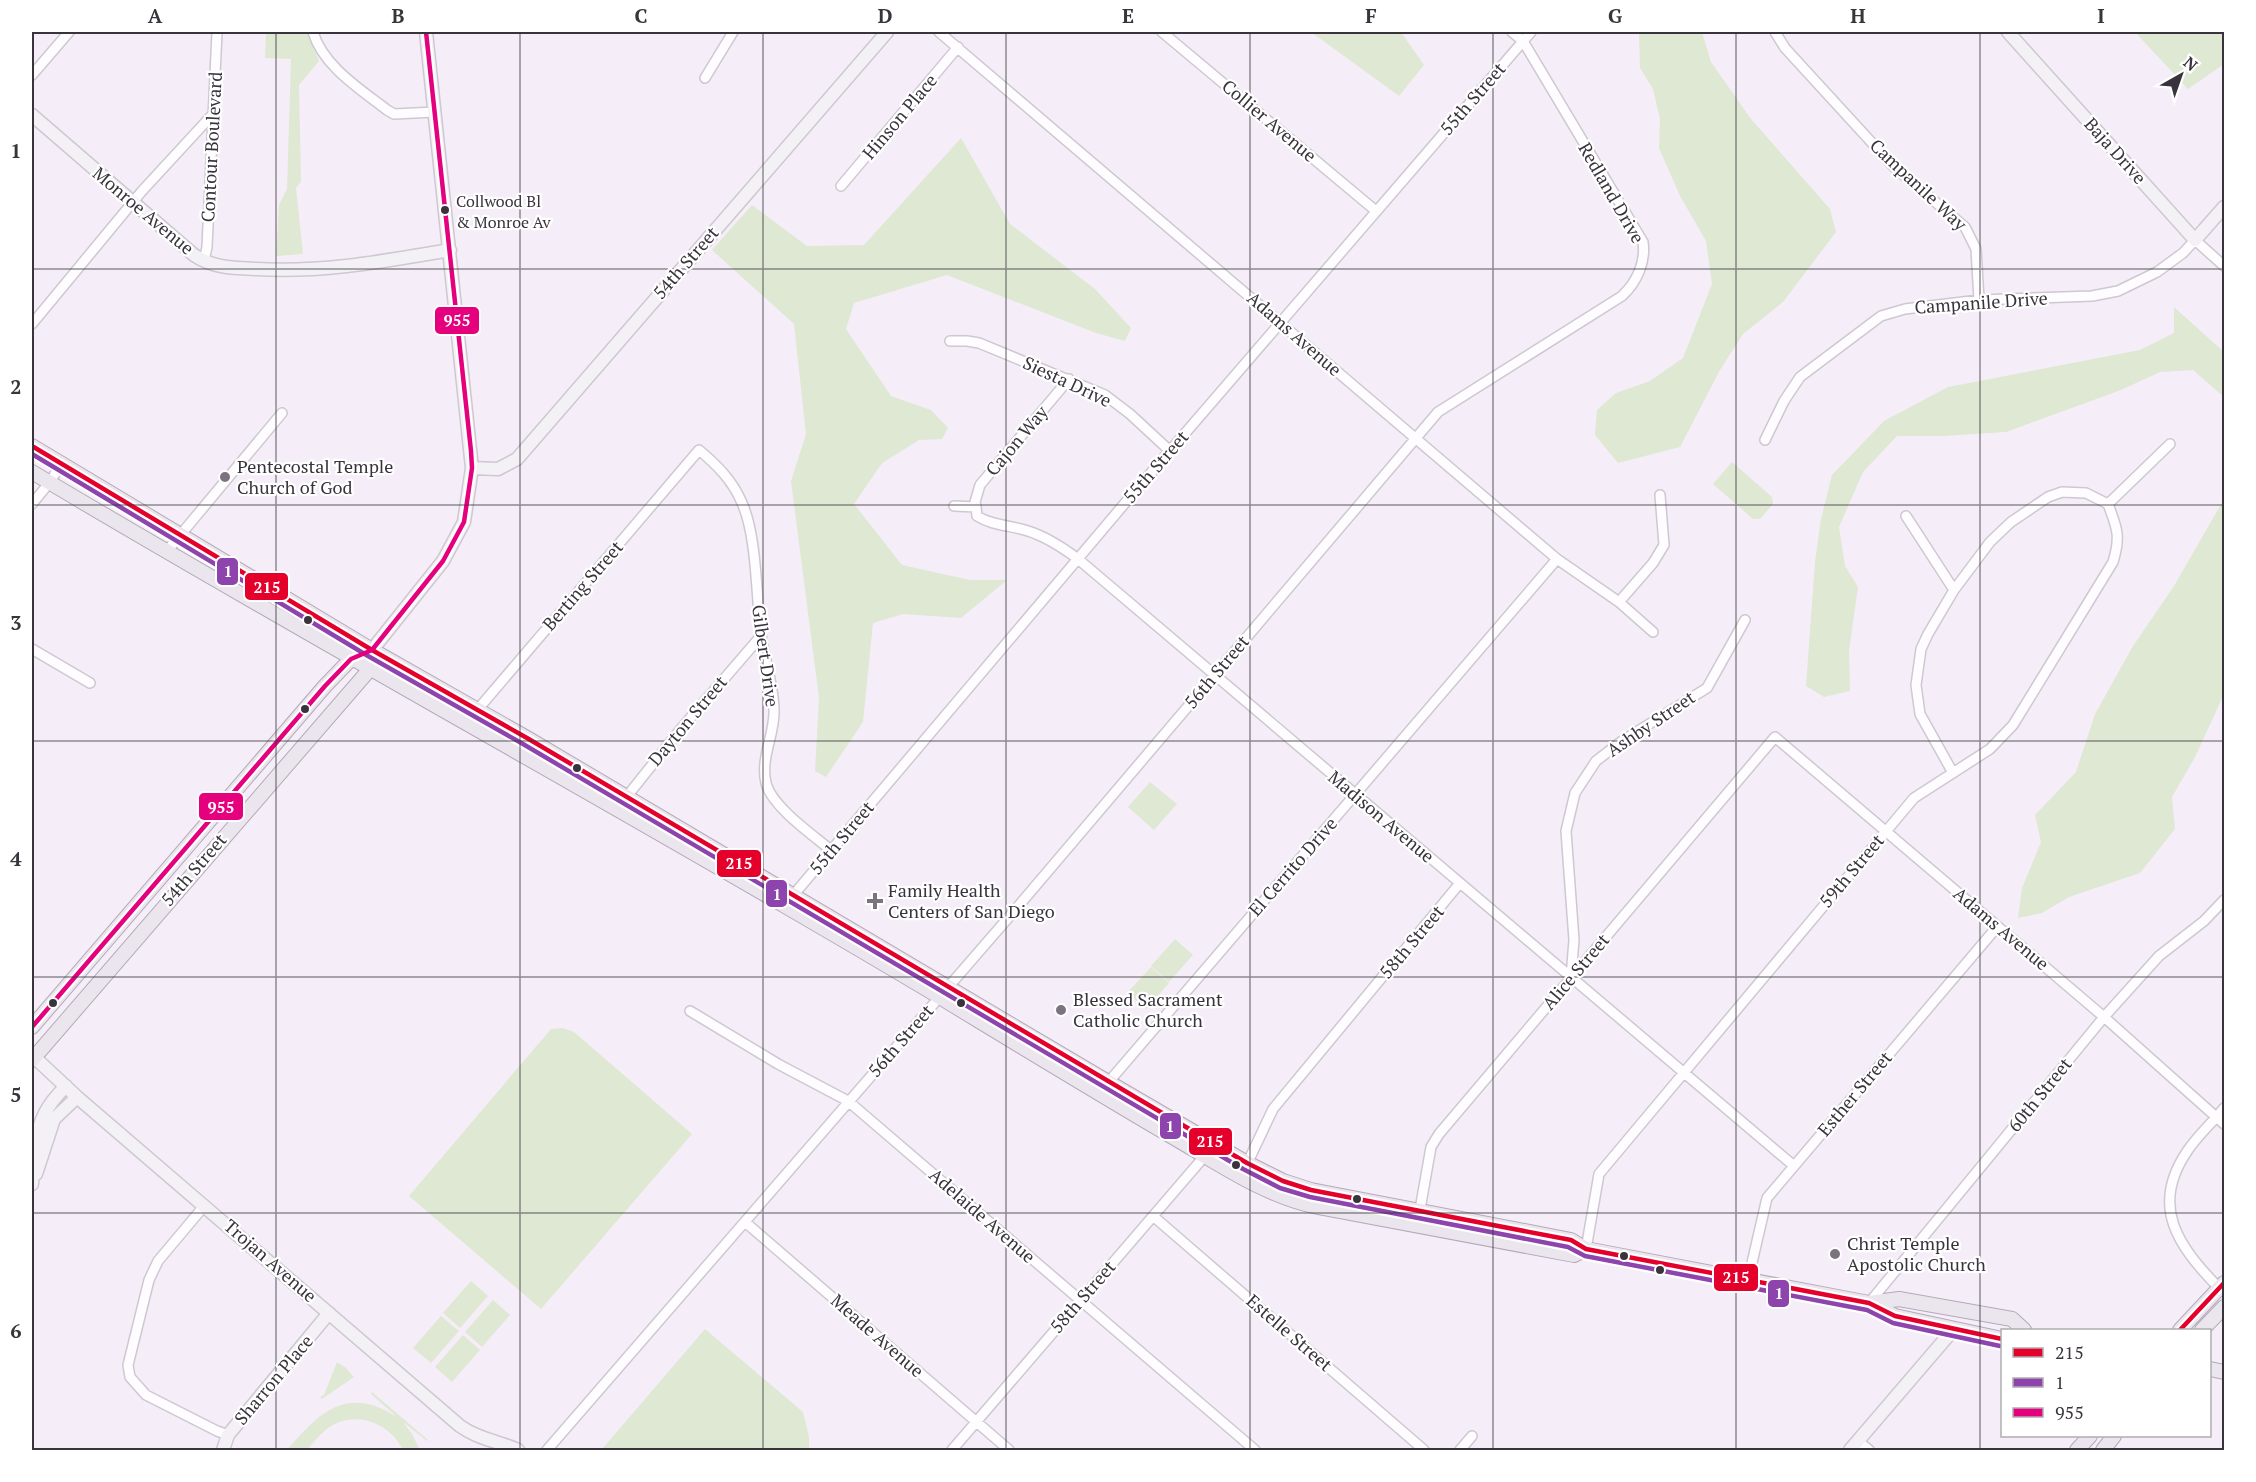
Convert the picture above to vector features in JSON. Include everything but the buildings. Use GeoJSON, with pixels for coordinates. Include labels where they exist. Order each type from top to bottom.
{"type":"FeatureCollection","features":[{"type":"Feature","properties":{"kind":"main road"},"geometry":{"type":"LineString","coordinates":[[32,446],[372,650],[627,796],[789,901]]}},
{"type":"Feature","properties":{"kind":"main road"},"geometry":{"type":"LineString","coordinates":[[32,472],[616,809],[789,901],[1103,1088],[1205,1155],[1277,1195],[1308,1205],[1574,1255],[1586,1249]]}},
{"type":"Feature","properties":{"kind":"main road"},"geometry":{"type":"LineString","coordinates":[[370,669],[372,650]]}},
{"type":"Feature","properties":{"kind":"main road","name":"54th Street"},"geometry":{"type":"LineString","coordinates":[[32,1027],[325,686],[351,658],[372,650]]}},
{"type":"Feature","properties":{"kind":"main road","name":"54th Street"},"geometry":{"type":"LineString","coordinates":[[32,1057],[370,669]]}},
{"type":"Feature","properties":{"kind":"main road"},"geometry":{"type":"LineString","coordinates":[[1103,1088],[1283,1181],[1311,1190],[1571,1240],[1586,1249],[1869,1303],[1895,1316],[2001,1339]]}},
{"type":"Feature","properties":{"kind":"main road"},"geometry":{"type":"LineString","coordinates":[[2181,1329],[2222,1285]]}},
{"type":"Feature","properties":{"kind":"main road"},"geometry":{"type":"LineString","coordinates":[[1869,1303],[1899,1299],[2012,1319],[2023,1329]]}},
{"type":"Feature","properties":{"kind":"main road"},"geometry":{"type":"LineString","coordinates":[[2203,1329],[2224,1307]]}},
{"type":"Feature","properties":{"kind":"main road"},"geometry":{"type":"LineString","coordinates":[[2079,1450],[2089,1437]]}},
{"type":"Feature","properties":{"kind":"main road"},"geometry":{"type":"LineString","coordinates":[[2103,1450],[2113,1437]]}},
{"type":"Feature","properties":{"kind":"street"},"geometry":{"type":"LineString","coordinates":[[32,75],[69,32]]}},
{"type":"Feature","properties":{"kind":"street","name":"Contour Boulevard"},"geometry":{"type":"LineString","coordinates":[[204,261],[207,247],[217,32]]}},
{"type":"Feature","properties":{"kind":"street"},"geometry":{"type":"LineString","coordinates":[[313,32],[320,49],[341,72],[387,110],[394,114],[435,112]]}},
{"type":"Feature","properties":{"kind":"street"},"geometry":{"type":"LineString","coordinates":[[372,650],[443,561],[464,522],[472,468],[426,32]]}},
{"type":"Feature","properties":{"kind":"street"},"geometry":{"type":"LineString","coordinates":[[705,78],[733,32]]}},
{"type":"Feature","properties":{"kind":"street","name":"54th Street"},"geometry":{"type":"LineString","coordinates":[[472,468],[498,469],[517,459],[887,32]]}},
{"type":"Feature","properties":{"kind":"street","name":"Adams Avenue"},"geometry":{"type":"LineString","coordinates":[[939,32],[1557,559],[1620,602],[1653,632]]}},
{"type":"Feature","properties":{"kind":"street","name":"Collier Avenue"},"geometry":{"type":"LineString","coordinates":[[1162,32],[1376,211]]}},
{"type":"Feature","properties":{"kind":"street","name":"Redland Drive"},"geometry":{"type":"LineString","coordinates":[[1415,437],[1438,412],[1622,296],[1629,290],[1643,263],[1645,254],[1643,242],[1523,41],[1512,32]]}},
{"type":"Feature","properties":{"kind":"street","name":"55th Street"},"geometry":{"type":"LineString","coordinates":[[789,901],[1170,451],[1531,32]]}},
{"type":"Feature","properties":{"kind":"street","name":"Campanile Way"},"geometry":{"type":"LineString","coordinates":[[1775,32],[1785,48],[1895,168],[1965,227],[1976,249],[1979,300]]}},
{"type":"Feature","properties":{"kind":"street","name":"Baja Drive"},"geometry":{"type":"LineString","coordinates":[[2008,32],[2195,240],[2224,266]]}},
{"type":"Feature","properties":{"kind":"street","name":"Hinson Place"},"geometry":{"type":"LineString","coordinates":[[841,186],[958,47]]}},
{"type":"Feature","properties":{"kind":"street"},"geometry":{"type":"LineString","coordinates":[[32,324],[133,202],[213,114]]}},
{"type":"Feature","properties":{"kind":"street","name":"Monroe Avenue"},"geometry":{"type":"LineString","coordinates":[[32,116],[204,261],[222,267],[286,271],[358,266],[450,250]]}},
{"type":"Feature","properties":{"kind":"street","name":"Campanile Drive"},"geometry":{"type":"LineString","coordinates":[[1765,440],[1784,401],[1800,377],[1881,316],[1905,309],[1979,300],[2092,296],[2118,291],[2157,272],[2183,253],[2224,207]]}},
{"type":"Feature","properties":{"kind":"street","name":"Siesta Drive"},"geometry":{"type":"LineString","coordinates":[[950,341],[979,343],[1105,395],[1130,414],[1170,451]]}},
{"type":"Feature","properties":{"kind":"street","name":"Cajon Way"},"geometry":{"type":"LineString","coordinates":[[976,507],[975,502],[980,485],[1069,379]]}},
{"type":"Feature","properties":{"kind":"street"},"geometry":{"type":"LineString","coordinates":[[167,551],[282,413]]}},
{"type":"Feature","properties":{"kind":"street","name":"56th Street"},"geometry":{"type":"LineString","coordinates":[[548,1450],[944,992],[1415,437]]}},
{"type":"Feature","properties":{"kind":"street"},"geometry":{"type":"LineString","coordinates":[[1953,773],[1920,714],[1916,685],[1921,649],[1954,590],[1990,542],[2011,522],[2048,497],[2062,492],[2085,493],[2108,504],[2170,444]]}},
{"type":"Feature","properties":{"kind":"street","name":"Gilbert Drive"},"geometry":{"type":"LineString","coordinates":[[699,450],[718,466],[742,502],[749,524],[761,636],[775,711],[766,753],[766,783],[781,807],[832,850]]}},
{"type":"Feature","properties":{"kind":"street","name":"Berting Street"},"geometry":{"type":"LineString","coordinates":[[467,722],[699,450]]}},
{"type":"Feature","properties":{"kind":"street"},"geometry":{"type":"LineString","coordinates":[[32,504],[50,483],[61,464]]}},
{"type":"Feature","properties":{"kind":"street"},"geometry":{"type":"LineString","coordinates":[[1620,602],[1653,563],[1664,545],[1660,495]]}},
{"type":"Feature","properties":{"kind":"street","name":"59th Street"},"geometry":{"type":"LineString","coordinates":[[1586,1249],[1599,1174],[1914,798],[1990,749],[2013,725],[2113,562],[2119,544],[2108,504]]}},
{"type":"Feature","properties":{"kind":"street"},"geometry":{"type":"LineString","coordinates":[[954,506],[976,507]]}},
{"type":"Feature","properties":{"kind":"street","name":"Madison Avenue"},"geometry":{"type":"LineString","coordinates":[[976,507],[977,516],[989,523],[1015,527],[1042,536],[1055,542],[1078,559],[1794,1166]]}},
{"type":"Feature","properties":{"kind":"street"},"geometry":{"type":"LineString","coordinates":[[1906,516],[1954,590]]}},
{"type":"Feature","properties":{"kind":"street","name":"El Cerrito Drive"},"geometry":{"type":"LineString","coordinates":[[1103,1088],[1557,559]]}},
{"type":"Feature","properties":{"kind":"street","name":"Ashby Street"},"geometry":{"type":"LineString","coordinates":[[1571,976],[1574,940],[1566,831],[1575,793],[1596,761],[1622,741],[1707,687],[1746,620]]}},
{"type":"Feature","properties":{"kind":"street","name":"Dayton Street"},"geometry":{"type":"LineString","coordinates":[[616,809],[761,636]]}},
{"type":"Feature","properties":{"kind":"street"},"geometry":{"type":"LineString","coordinates":[[32,649],[90,683]]}},
{"type":"Feature","properties":{"kind":"street","name":"Adams Avenue"},"geometry":{"type":"LineString","coordinates":[[1775,737],[2104,1017],[2221,1121]]}},
{"type":"Feature","properties":{"kind":"street","name":"Alice Street"},"geometry":{"type":"LineString","coordinates":[[1417,1226],[1431,1147],[1571,976],[1775,737]]}},
{"type":"Feature","properties":{"kind":"street","name":"58th Street"},"geometry":{"type":"LineString","coordinates":[[1241,1176],[1273,1109],[1460,884]]}},
{"type":"Feature","properties":{"kind":"street","name":"60th Street"},"geometry":{"type":"LineString","coordinates":[[1869,1303],[2104,1017],[2159,956],[2204,921],[2224,900]]}},
{"type":"Feature","properties":{"kind":"street","name":"Esther Street"},"geometry":{"type":"LineString","coordinates":[[1748,1280],[1767,1197],[1997,927]]}},
{"type":"Feature","properties":{"kind":"street","name":"Adelaide Avenue"},"geometry":{"type":"LineString","coordinates":[[690,1011],[778,1064],[848,1101],[1255,1450]]}},
{"type":"Feature","properties":{"kind":"street","name":"Trojan Avenue"},"geometry":{"type":"LineString","coordinates":[[32,1057],[466,1430],[473,1435],[518,1450]]}},
{"type":"Feature","properties":{"kind":"street"},"geometry":{"type":"LineString","coordinates":[[32,1185],[33,1158],[41,1123],[49,1106],[66,1086]]}},
{"type":"Feature","properties":{"kind":"street"},"geometry":{"type":"LineString","coordinates":[[32,1185],[54,1119],[77,1096]]}},
{"type":"Feature","properties":{"kind":"street"},"geometry":{"type":"LineString","coordinates":[[2222,1285],[2193,1262],[2181,1244],[2173,1225],[2170,1206],[2175,1172],[2189,1149],[2221,1121],[2224,1108]]}},
{"type":"Feature","properties":{"kind":"street","name":"58th Street"},"geometry":{"type":"LineString","coordinates":[[952,1450],[1215,1144]]}},
{"type":"Feature","properties":{"kind":"street"},"geometry":{"type":"LineString","coordinates":[[205,1205],[158,1261],[149,1280],[128,1365],[130,1377],[147,1395],[228,1435]]}},
{"type":"Feature","properties":{"kind":"street","name":"Estelle Street"},"geometry":{"type":"LineString","coordinates":[[1153,1216],[1424,1450]]}},
{"type":"Feature","properties":{"kind":"street","name":"Meade Avenue"},"geometry":{"type":"LineString","coordinates":[[745,1222],[1009,1450]]}},
{"type":"Feature","properties":{"kind":"street","name":"Sharron Place"},"geometry":{"type":"LineString","coordinates":[[224,1450],[228,1435],[329,1313]]}},
{"type":"Feature","properties":{"kind":"street"},"geometry":{"type":"LineString","coordinates":[[1869,1450],[1854,1446],[1953,1330]]}},
{"type":"Feature","properties":{"kind":"street"},"geometry":{"type":"LineString","coordinates":[[1460,1450],[1472,1436]]}},
{"type":"Feature","properties":{"kind":"green space"},"geometry":{"type":"Polygon","coordinates":[[[266,32],[307,32],[319,61],[299,85],[301,182],[296,188],[303,254],[276,256],[279,205],[287,189],[291,59],[265,58],[266,32]]]}},
{"type":"Feature","properties":{"kind":"green space"},"geometry":{"type":"Polygon","coordinates":[[[1311,32],[1401,32],[1424,65],[1399,96],[1311,32]]]}},
{"type":"Feature","properties":{"kind":"green space"},"geometry":{"type":"Polygon","coordinates":[[[1639,32],[1702,32],[1711,62],[1751,119],[1830,209],[1836,232],[1783,302],[1743,334],[1720,370],[1680,447],[1618,463],[1595,435],[1597,410],[1616,393],[1650,381],[1683,358],[1712,284],[1706,241],[1680,196],[1659,148],[1660,119],[1653,89],[1640,68],[1639,32]]]}},
{"type":"Feature","properties":{"kind":"green space"},"geometry":{"type":"Polygon","coordinates":[[[2135,32],[2224,32],[2224,64],[2188,89],[2135,32]]]}},
{"type":"Feature","properties":{"kind":"green space"},"geometry":{"type":"Polygon","coordinates":[[[961,138],[1010,224],[1095,289],[1131,328],[1125,341],[1096,333],[947,275],[854,303],[846,329],[891,396],[931,410],[948,428],[942,439],[919,440],[882,463],[854,504],[902,565],[970,580],[1007,580],[961,618],[903,614],[873,623],[863,722],[826,777],[815,771],[819,698],[791,481],[806,434],[794,324],[712,250],[752,205],[807,246],[864,245],[961,138]]]}},
{"type":"Feature","properties":{"kind":"green space"},"geometry":{"type":"Polygon","coordinates":[[[2174,307],[2224,352],[2224,397],[2193,370],[2160,372],[2121,390],[2006,432],[1897,436],[1863,472],[1839,527],[1845,566],[1858,587],[1849,651],[1850,691],[1824,697],[1806,686],[1815,562],[1821,519],[1832,475],[1884,421],[1948,387],[2140,350],[2174,333],[2174,307]]]}},
{"type":"Feature","properties":{"kind":"green space"},"geometry":{"type":"Polygon","coordinates":[[[1732,462],[1772,497],[1773,504],[1760,519],[1753,519],[1713,484],[1732,462]]]}},
{"type":"Feature","properties":{"kind":"green space"},"geometry":{"type":"Polygon","coordinates":[[[2224,499],[2224,694],[2195,757],[2172,797],[2175,829],[2140,873],[2069,897],[2042,913],[2018,918],[2022,888],[2041,842],[2035,815],[2076,772],[2095,714],[2133,646],[2174,586],[2224,499]]]}},
{"type":"Feature","properties":{"kind":"green space"},"geometry":{"type":"Polygon","coordinates":[[[1150,782],[1177,804],[1154,830],[1128,807],[1150,782]]]}},
{"type":"Feature","properties":{"kind":"green space"},"geometry":{"type":"Polygon","coordinates":[[[1175,939],[1193,955],[1169,982],[1151,966],[1175,939]]]}},
{"type":"Feature","properties":{"kind":"green space"},"geometry":{"type":"Polygon","coordinates":[[[1151,967],[1169,983],[1146,1009],[1127,993],[1151,967]]]}},
{"type":"Feature","properties":{"kind":"green space"},"geometry":{"type":"Polygon","coordinates":[[[563,1028],[574,1032],[692,1134],[541,1309],[409,1196],[551,1029],[563,1028]]]}},
{"type":"Feature","properties":{"kind":"green space"},"geometry":{"type":"Polygon","coordinates":[[[471,1281],[488,1296],[460,1328],[443,1313],[471,1281]]]}},
{"type":"Feature","properties":{"kind":"green space"},"geometry":{"type":"Polygon","coordinates":[[[493,1300],[510,1315],[482,1347],[465,1332],[493,1300]]]}},
{"type":"Feature","properties":{"kind":"green space"},"geometry":{"type":"Polygon","coordinates":[[[441,1316],[459,1331],[431,1363],[413,1348],[441,1316]]]}},
{"type":"Feature","properties":{"kind":"green space"},"geometry":{"type":"Polygon","coordinates":[[[705,1329],[803,1412],[809,1437],[809,1450],[603,1450],[705,1329]]]}},
{"type":"Feature","properties":{"kind":"green space"},"geometry":{"type":"Polygon","coordinates":[[[463,1335],[480,1350],[452,1382],[435,1367],[463,1335]]]}},
{"type":"Feature","properties":{"kind":"green space"},"geometry":{"type":"Polygon","coordinates":[[[337,1362],[354,1377],[322,1399],[320,1397],[324,1395],[337,1362]]]}},
{"type":"Feature","properties":{"kind":"green space"},"geometry":{"type":"Polygon","coordinates":[[[372,1392],[428,1440],[403,1422],[420,1450],[403,1450],[389,1432],[380,1426],[359,1419],[337,1423],[319,1436],[307,1450],[287,1450],[323,1414],[348,1403],[363,1403],[397,1417],[371,1394],[372,1392]]]}},
{"type":"Feature","properties":{"kind":"transit line","name":"955"},"geometry":{"type":"LineString","coordinates":[[32,1027],[325,686],[351,659],[372,650],[443,561],[464,522],[472,468],[471,451],[426,32]]}},
{"type":"Feature","properties":{"kind":"transit line","name":"215"},"geometry":{"type":"LineString","coordinates":[[32,446],[372,650],[527,738],[1247,1163],[1283,1181],[1311,1190],[1571,1240],[1586,1249],[1869,1303],[1895,1316],[2001,1339]]}},
{"type":"Feature","properties":{"kind":"transit line","name":"1"},"geometry":{"type":"LineString","coordinates":[[32,454],[368,656],[523,744],[1243,1169],[1280,1188],[1310,1197],[1568,1247],[1585,1256],[1867,1310],[1893,1323],[2000,1346]]}},
{"type":"Feature","properties":{"kind":"transit line","name":"215"},"geometry":{"type":"LineString","coordinates":[[2181,1329],[2224,1283]]}},
{"type":"Feature","properties":{"kind":"place","name":"Collwood Bl & Monroe Av"},"geometry":{"type":"Point","coordinates":[445,210]}},
{"type":"Feature","properties":{"kind":"place","name":"Pentecostal Temple Church of God"},"geometry":{"type":"Point","coordinates":[225,477]}},
{"type":"Feature","properties":{"kind":"place","name":"Family Health Centers of San Diego"},"geometry":{"type":"Point","coordinates":[875,901]}},
{"type":"Feature","properties":{"kind":"place","name":"Blessed Sacrament Catholic Church"},"geometry":{"type":"Point","coordinates":[1061,1010]}},
{"type":"Feature","properties":{"kind":"place","name":"Christ Temple Apostolic Church"},"geometry":{"type":"Point","coordinates":[1835,1254]}}]}
